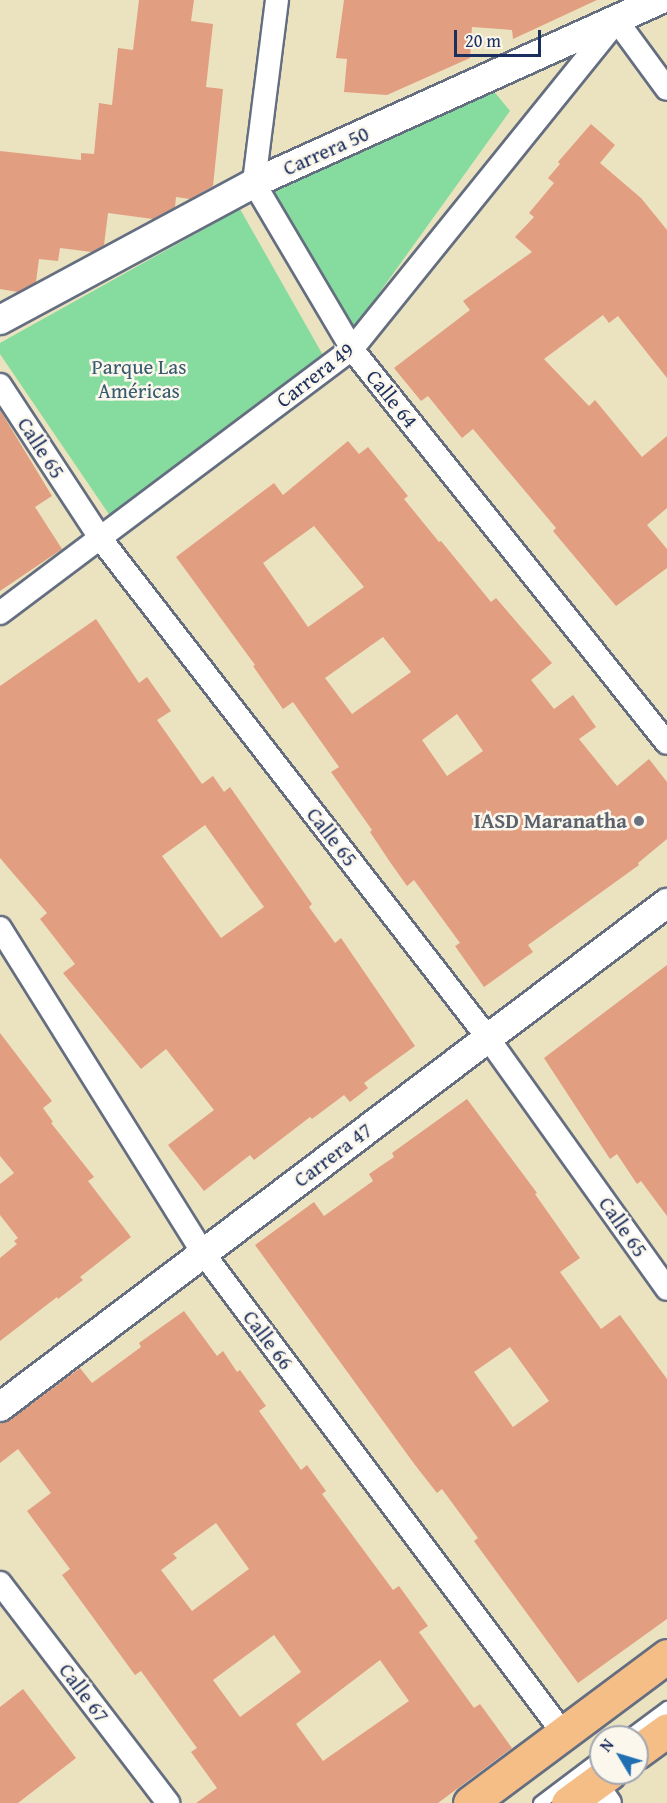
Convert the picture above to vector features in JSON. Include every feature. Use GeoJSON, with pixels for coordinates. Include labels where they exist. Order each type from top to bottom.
{"type":"FeatureCollection","features":[{"type":"Feature","properties":{"kind":"main road"},"geometry":{"type":"LineString","coordinates":[[470,1803],[667,1656]]}},
{"type":"Feature","properties":{"kind":"main road"},"geometry":{"type":"LineString","coordinates":[[649,1743],[667,1730]]}},
{"type":"Feature","properties":{"kind":"main road"},"geometry":{"type":"LineString","coordinates":[[568,1803],[595,1785]]}},
{"type":"Feature","properties":{"kind":"street"},"geometry":{"type":"LineString","coordinates":[[254,183],[277,0]]}},
{"type":"Feature","properties":{"kind":"street","name":"Carrera 50"},"geometry":{"type":"LineString","coordinates":[[0,321],[254,183],[660,0]]}},
{"type":"Feature","properties":{"kind":"street"},"geometry":{"type":"LineString","coordinates":[[617,21],[667,89]]}},
{"type":"Feature","properties":{"kind":"street","name":"Carrera 49"},"geometry":{"type":"LineString","coordinates":[[0,614],[352,349],[617,21]]}},
{"type":"Feature","properties":{"kind":"street","name":"Calle 64"},"geometry":{"type":"LineString","coordinates":[[254,183],[352,349],[667,743]]}},
{"type":"Feature","properties":{"kind":"street","name":"Calle 65"},"geometry":{"type":"LineString","coordinates":[[0,384],[100,538],[488,1038],[667,1289]]}},
{"type":"Feature","properties":{"kind":"street","name":"Carrera 47"},"geometry":{"type":"LineString","coordinates":[[0,1407],[667,903]]}},
{"type":"Feature","properties":{"kind":"street","name":"Calle 66"},"geometry":{"type":"LineString","coordinates":[[0,928],[203,1253],[563,1733]]}},
{"type":"Feature","properties":{"kind":"street","name":"Calle 67"},"geometry":{"type":"LineString","coordinates":[[0,1583],[168,1803]]}},
{"type":"Feature","properties":{"kind":"lane"},"geometry":{"type":"LineString","coordinates":[[644,1725],[667,1708]]}},
{"type":"Feature","properties":{"kind":"lane"},"geometry":{"type":"LineString","coordinates":[[540,1803],[589,1785]]}},
{"type":"Feature","properties":{"kind":"green space"},"geometry":{"type":"Polygon","coordinates":[[[492,89],[510,111],[354,328],[270,190],[492,89]]]}},
{"type":"Feature","properties":{"kind":"green space","name":"Parque Las Américas"},"geometry":{"type":"Polygon","coordinates":[[[240,209],[324,357],[117,526],[0,354],[0,343],[240,209]]]}},
{"type":"Feature","properties":{"kind":"building"},"geometry":{"type":"Polygon","coordinates":[[[139,0],[194,0],[191,21],[213,24],[206,87],[223,89],[213,186],[190,199],[176,197],[175,207],[153,219],[108,213],[104,245],[92,252],[60,248],[58,261],[39,259],[36,282],[18,292],[0,289],[0,151],[81,160],[81,153],[94,154],[99,103],[112,105],[118,48],[133,50],[139,0]]]}},
{"type":"Feature","properties":{"kind":"building"},"geometry":{"type":"Polygon","coordinates":[[[344,0],[597,0],[513,39],[512,30],[472,27],[470,58],[387,95],[344,92],[347,59],[336,58],[344,0]]]}},
{"type":"Feature","properties":{"kind":"building"},"geometry":{"type":"Polygon","coordinates":[[[591,124],[615,145],[600,163],[641,198],[667,230],[667,378],[618,316],[609,323],[603,315],[544,359],[589,406],[595,400],[642,457],[667,436],[667,508],[647,525],[667,549],[667,568],[616,606],[553,531],[556,528],[473,429],[462,438],[428,396],[421,401],[394,368],[470,310],[463,301],[532,252],[515,237],[534,217],[529,213],[554,183],[548,178],[560,164],[558,162],[591,124]]]}},
{"type":"Feature","properties":{"kind":"building"},"geometry":{"type":"Polygon","coordinates":[[[0,410],[52,496],[35,507],[62,549],[0,591],[0,410]]]}},
{"type":"Feature","properties":{"kind":"building"},"geometry":{"type":"Polygon","coordinates":[[[348,441],[359,454],[368,447],[408,496],[404,499],[439,542],[441,541],[491,602],[496,598],[552,663],[531,680],[554,709],[573,695],[596,727],[579,739],[617,786],[649,759],[667,782],[667,839],[638,863],[639,865],[528,945],[533,952],[484,987],[455,946],[460,943],[414,880],[407,886],[390,862],[370,832],[372,830],[331,772],[339,767],[293,702],[283,709],[253,666],[255,665],[176,557],[274,483],[283,495],[348,441]],[[314,526],[263,563],[308,627],[364,587],[314,526]],[[383,637],[325,678],[352,714],[411,672],[383,637]],[[457,714],[422,740],[447,776],[483,751],[457,714]]]}},
{"type":"Feature","properties":{"kind":"building"},"geometry":{"type":"Polygon","coordinates":[[[96,619],[139,683],[147,677],[171,711],[157,720],[202,784],[213,776],[224,792],[230,787],[312,904],[309,907],[335,943],[341,938],[415,1046],[364,1083],[368,1088],[350,1102],[344,1095],[312,1119],[310,1117],[254,1160],[250,1155],[204,1191],[168,1145],[214,1110],[166,1049],[141,1069],[63,973],[75,964],[40,919],[47,913],[0,858],[0,686],[96,619]],[[205,825],[162,856],[221,938],[264,907],[205,825]]]}},
{"type":"Feature","properties":{"kind":"building"},"geometry":{"type":"Polygon","coordinates":[[[667,965],[667,1216],[641,1181],[637,1184],[617,1154],[610,1159],[544,1058],[667,965]]]}},
{"type":"Feature","properties":{"kind":"building"},"geometry":{"type":"Polygon","coordinates":[[[0,1033],[52,1101],[43,1108],[53,1122],[51,1123],[94,1177],[88,1181],[131,1237],[80,1277],[83,1280],[0,1341],[0,1258],[17,1244],[14,1241],[18,1238],[0,1215],[0,1184],[14,1173],[0,1156],[0,1033]]]}},
{"type":"Feature","properties":{"kind":"building"},"geometry":{"type":"Polygon","coordinates":[[[467,1099],[537,1193],[535,1194],[580,1258],[560,1272],[601,1329],[620,1315],[667,1379],[667,1619],[578,1683],[474,1541],[478,1538],[442,1489],[437,1493],[415,1465],[255,1245],[314,1202],[324,1216],[373,1181],[369,1174],[394,1157],[392,1153],[467,1099]],[[510,1347],[474,1372],[513,1427],[549,1401],[510,1347]]]}},
{"type":"Feature","properties":{"kind":"building"},"geometry":{"type":"Polygon","coordinates":[[[184,1311],[217,1356],[223,1351],[237,1372],[240,1370],[266,1406],[259,1411],[301,1470],[307,1465],[326,1491],[322,1494],[393,1590],[399,1586],[428,1626],[419,1632],[474,1708],[480,1704],[512,1748],[438,1803],[196,1803],[217,1788],[191,1752],[197,1748],[141,1671],[135,1675],[62,1575],[70,1569],[27,1511],[51,1493],[18,1449],[0,1463],[0,1424],[10,1420],[80,1368],[92,1383],[141,1347],[139,1343],[184,1311]],[[216,1523],[173,1554],[177,1558],[161,1570],[192,1611],[249,1569],[216,1523]],[[274,1635],[213,1680],[240,1717],[301,1672],[274,1635]],[[380,1660],[296,1724],[323,1761],[409,1701],[380,1660]]]}},
{"type":"Feature","properties":{"kind":"building"},"geometry":{"type":"Polygon","coordinates":[[[23,1689],[76,1758],[18,1803],[0,1803],[0,1707],[23,1689]]]}},
{"type":"Feature","properties":{"kind":"place","name":"IASD Maranatha"},"geometry":{"type":"Point","coordinates":[639,821]}}]}
